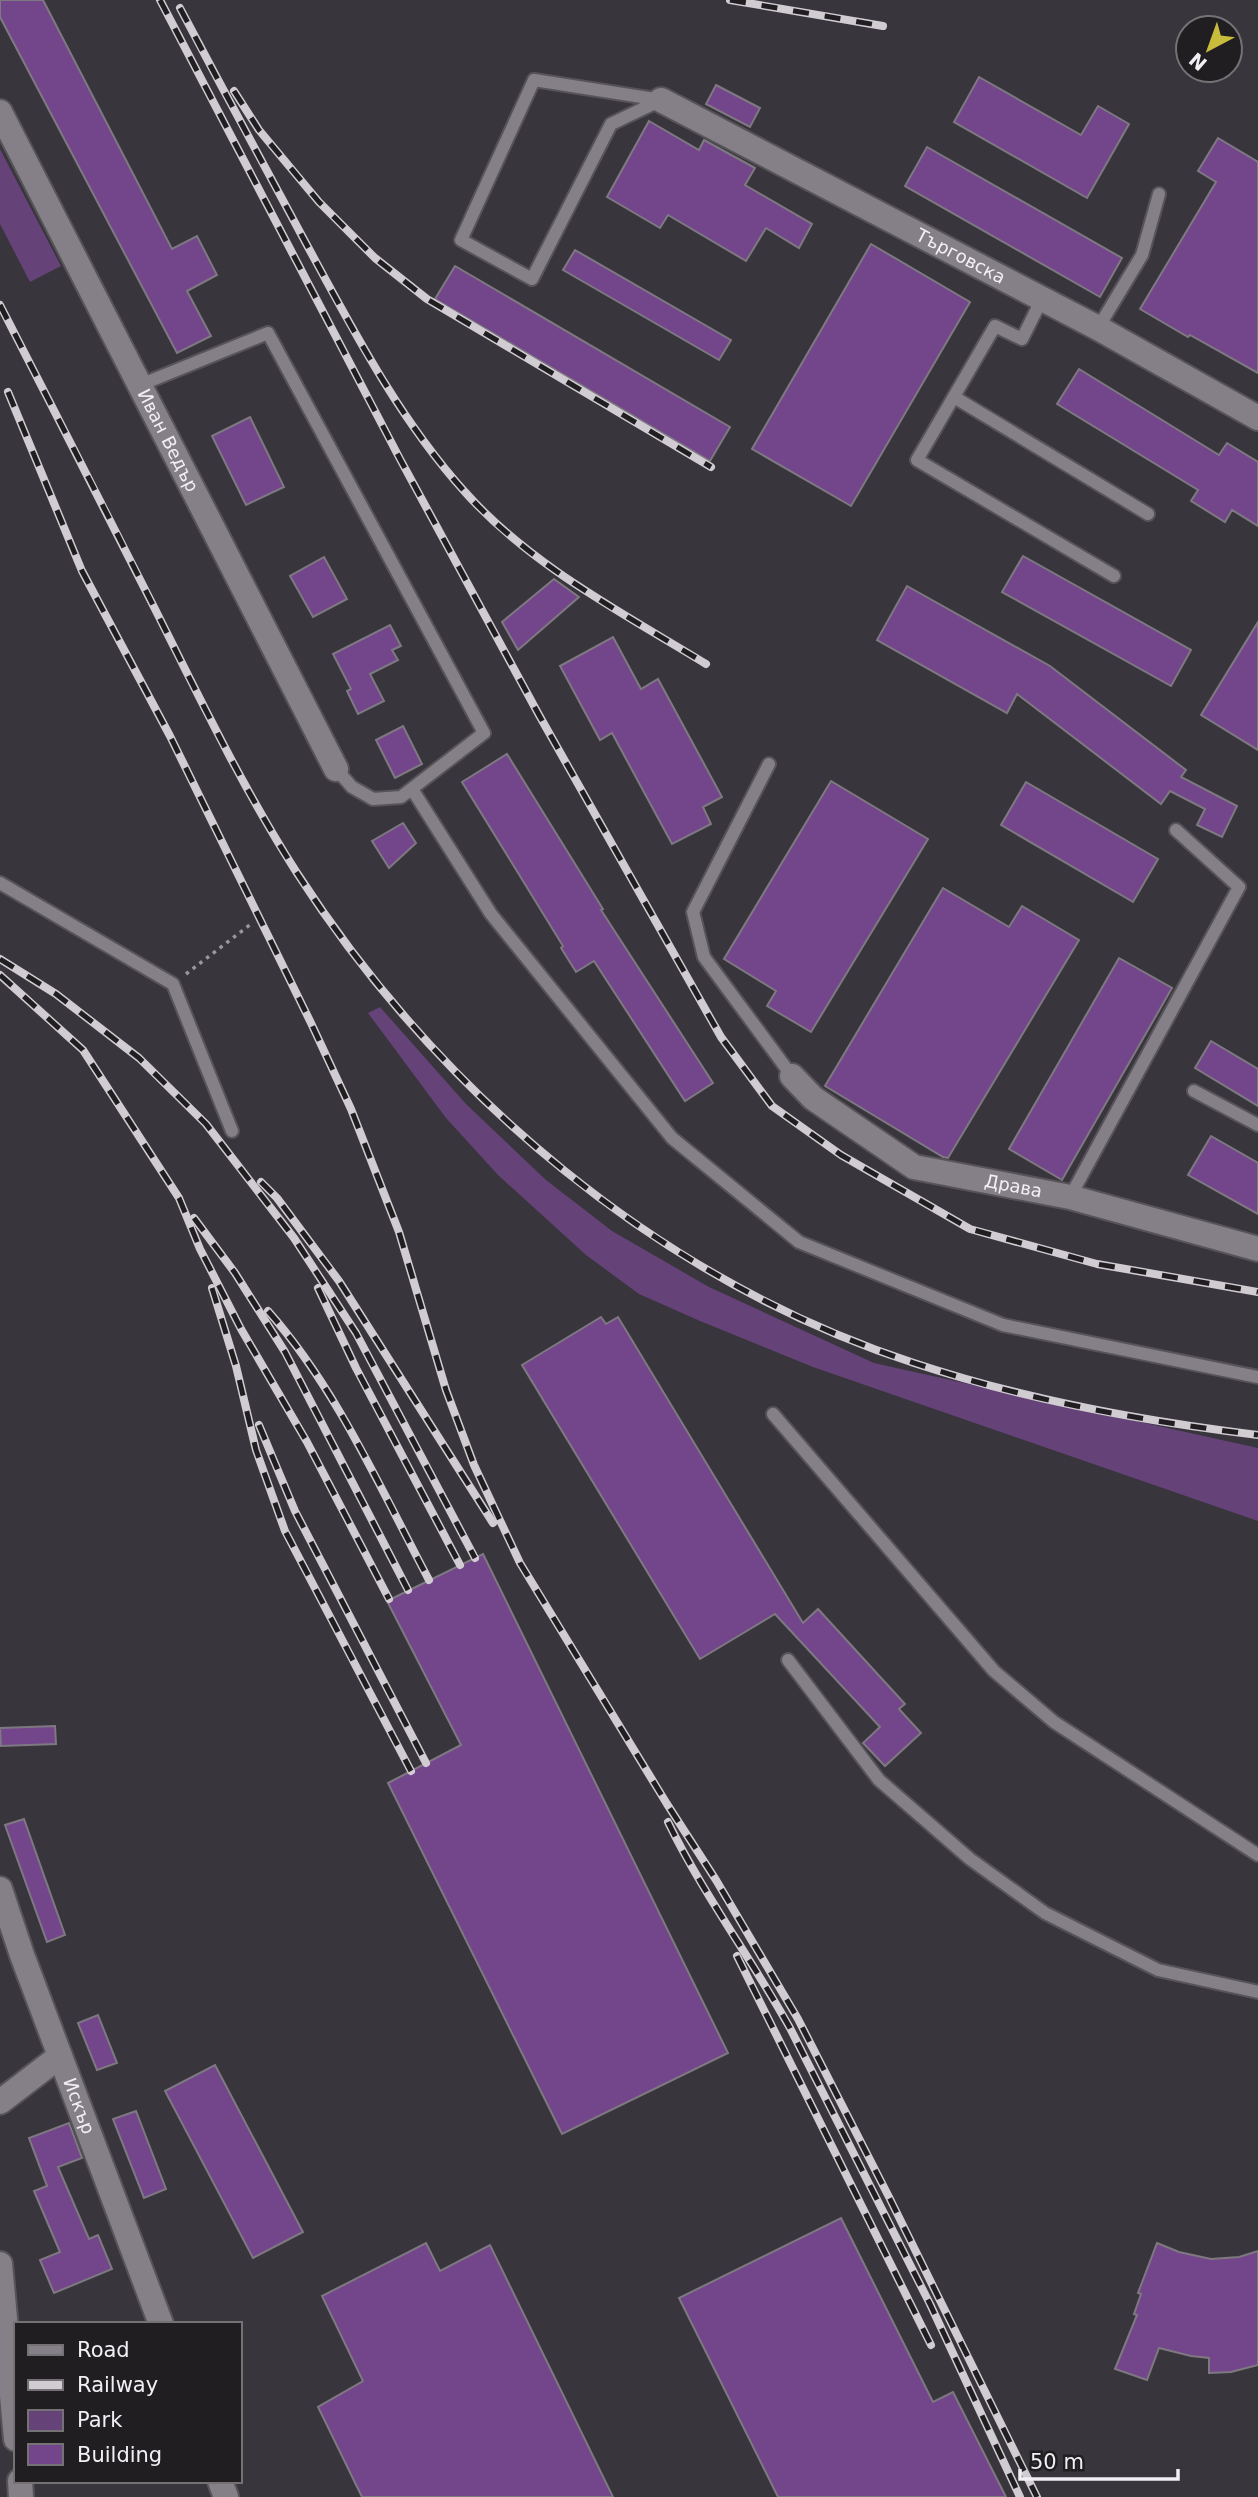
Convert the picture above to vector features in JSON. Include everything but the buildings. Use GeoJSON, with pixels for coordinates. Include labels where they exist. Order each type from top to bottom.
{"type":"FeatureCollection","features":[{"type":"Feature","properties":{"kind":"street","name":"Търговска"},"geometry":{"type":"LineString","coordinates":[[661,100],[1098,328],[1258,418]]}},
{"type":"Feature","properties":{"kind":"street","name":"Иван Ведър"},"geometry":{"type":"LineString","coordinates":[[0,112],[336,769]]}},
{"type":"Feature","properties":{"kind":"street","name":"Драва"},"geometry":{"type":"LineString","coordinates":[[792,1076],[813,1098],[914,1167],[1070,1197],[1258,1249]]}},
{"type":"Feature","properties":{"kind":"street","name":"Искър"},"geometry":{"type":"LineString","coordinates":[[0,1889],[160,2322]]}},
{"type":"Feature","properties":{"kind":"street"},"geometry":{"type":"LineString","coordinates":[[0,2102],[60,2056]]}},
{"type":"Feature","properties":{"kind":"street"},"geometry":{"type":"LineString","coordinates":[[0,2264],[14,2417]]}},
{"type":"Feature","properties":{"kind":"lane"},"geometry":{"type":"LineString","coordinates":[[534,80],[661,100],[611,124],[532,279],[461,240],[534,80]]}},
{"type":"Feature","properties":{"kind":"lane"},"geometry":{"type":"LineString","coordinates":[[1098,328],[1142,255],[1159,194]]}},
{"type":"Feature","properties":{"kind":"lane"},"geometry":{"type":"LineString","coordinates":[[1042,299],[1022,339],[995,326],[917,460],[1114,576]]}},
{"type":"Feature","properties":{"kind":"lane"},"geometry":{"type":"LineString","coordinates":[[140,385],[268,333],[484,733],[401,797],[373,799],[352,788],[336,769]]}},
{"type":"Feature","properties":{"kind":"lane"},"geometry":{"type":"LineString","coordinates":[[954,397],[1148,514]]}},
{"type":"Feature","properties":{"kind":"lane"},"geometry":{"type":"LineString","coordinates":[[769,764],[693,912],[704,957],[792,1076]]}},
{"type":"Feature","properties":{"kind":"lane"},"geometry":{"type":"LineString","coordinates":[[412,789],[491,914],[672,1138],[799,1242],[1003,1325],[1258,1377]]}},
{"type":"Feature","properties":{"kind":"lane"},"geometry":{"type":"LineString","coordinates":[[1070,1197],[1239,887],[1176,830]]}},
{"type":"Feature","properties":{"kind":"lane"},"geometry":{"type":"LineString","coordinates":[[0,883],[173,984],[232,1131]]}},
{"type":"Feature","properties":{"kind":"lane"},"geometry":{"type":"LineString","coordinates":[[1194,1091],[1258,1125]]}},
{"type":"Feature","properties":{"kind":"lane"},"geometry":{"type":"LineString","coordinates":[[773,1414],[995,1671],[1054,1722],[1258,1855]]}},
{"type":"Feature","properties":{"kind":"lane"},"geometry":{"type":"LineString","coordinates":[[788,1660],[879,1780],[970,1858],[1045,1913],[1158,1970],[1258,1992]]}},
{"type":"Feature","properties":{"kind":"path"},"geometry":{"type":"LineString","coordinates":[[173,984],[251,924]]}},
{"type":"Feature","properties":{"kind":"green space"},"geometry":{"type":"Polygon","coordinates":[[[0,149],[61,266],[30,282],[0,224],[0,149]]]}},
{"type":"Feature","properties":{"kind":"green space"},"geometry":{"type":"Polygon","coordinates":[[[380,1007],[466,1104],[546,1180],[612,1231],[709,1287],[874,1363],[1258,1448],[1258,1521],[813,1367],[639,1294],[586,1255],[498,1175],[446,1118],[368,1013],[380,1007]]]}},
{"type":"Feature","properties":{"kind":"railway"},"geometry":{"type":"LineString","coordinates":[[160,0],[400,459],[539,715],[721,1037],[772,1106],[841,1155],[970,1229],[1097,1264],[1258,1292]]}},
{"type":"Feature","properties":{"kind":"railway"},"geometry":{"type":"LineString","coordinates":[[730,0],[883,26]]}},
{"type":"Feature","properties":{"kind":"railway"},"geometry":{"type":"LineString","coordinates":[[180,8],[361,343],[399,405],[441,464],[491,519],[548,565],[579,587],[706,664]]}},
{"type":"Feature","properties":{"kind":"railway"},"geometry":{"type":"LineString","coordinates":[[234,91],[259,130],[319,202],[375,258],[427,299],[711,467]]}},
{"type":"Feature","properties":{"kind":"railway"},"geometry":{"type":"LineString","coordinates":[[0,305],[223,744],[278,842],[354,955],[418,1032],[489,1104],[564,1170],[645,1230],[731,1283],[820,1327],[914,1363],[999,1388],[1127,1416],[1258,1435]]}},
{"type":"Feature","properties":{"kind":"railway"},"geometry":{"type":"LineString","coordinates":[[8,392],[82,571],[170,736],[351,1109],[399,1232],[446,1390],[474,1465],[520,1563],[716,1880],[798,2019],[1037,2497]]}},
{"type":"Feature","properties":{"kind":"railway"},"geometry":{"type":"LineString","coordinates":[[0,959],[56,994],[139,1058],[206,1124],[294,1238],[356,1333],[475,1558]]}},
{"type":"Feature","properties":{"kind":"railway"},"geometry":{"type":"LineString","coordinates":[[0,975],[83,1050],[179,1198],[200,1249],[241,1329],[307,1442],[389,1599]]}},
{"type":"Feature","properties":{"kind":"railway"},"geometry":{"type":"LineString","coordinates":[[261,1182],[277,1198],[339,1281],[493,1523]]}},
{"type":"Feature","properties":{"kind":"railway"},"geometry":{"type":"LineString","coordinates":[[194,1218],[235,1273],[285,1352],[408,1590]]}},
{"type":"Feature","properties":{"kind":"railway"},"geometry":{"type":"LineString","coordinates":[[212,1288],[236,1366],[256,1450],[285,1531],[411,1771]]}},
{"type":"Feature","properties":{"kind":"railway"},"geometry":{"type":"LineString","coordinates":[[318,1288],[356,1368],[460,1565]]}},
{"type":"Feature","properties":{"kind":"railway"},"geometry":{"type":"LineString","coordinates":[[268,1311],[293,1341],[336,1406],[429,1580]]}},
{"type":"Feature","properties":{"kind":"railway"},"geometry":{"type":"LineString","coordinates":[[259,1425],[295,1511],[426,1763]]}},
{"type":"Feature","properties":{"kind":"railway"},"geometry":{"type":"LineString","coordinates":[[668,1822],[696,1875],[790,2028],[930,2304],[1020,2497]]}},
{"type":"Feature","properties":{"kind":"railway"},"geometry":{"type":"LineString","coordinates":[[737,1956],[931,2345]]}}]}
